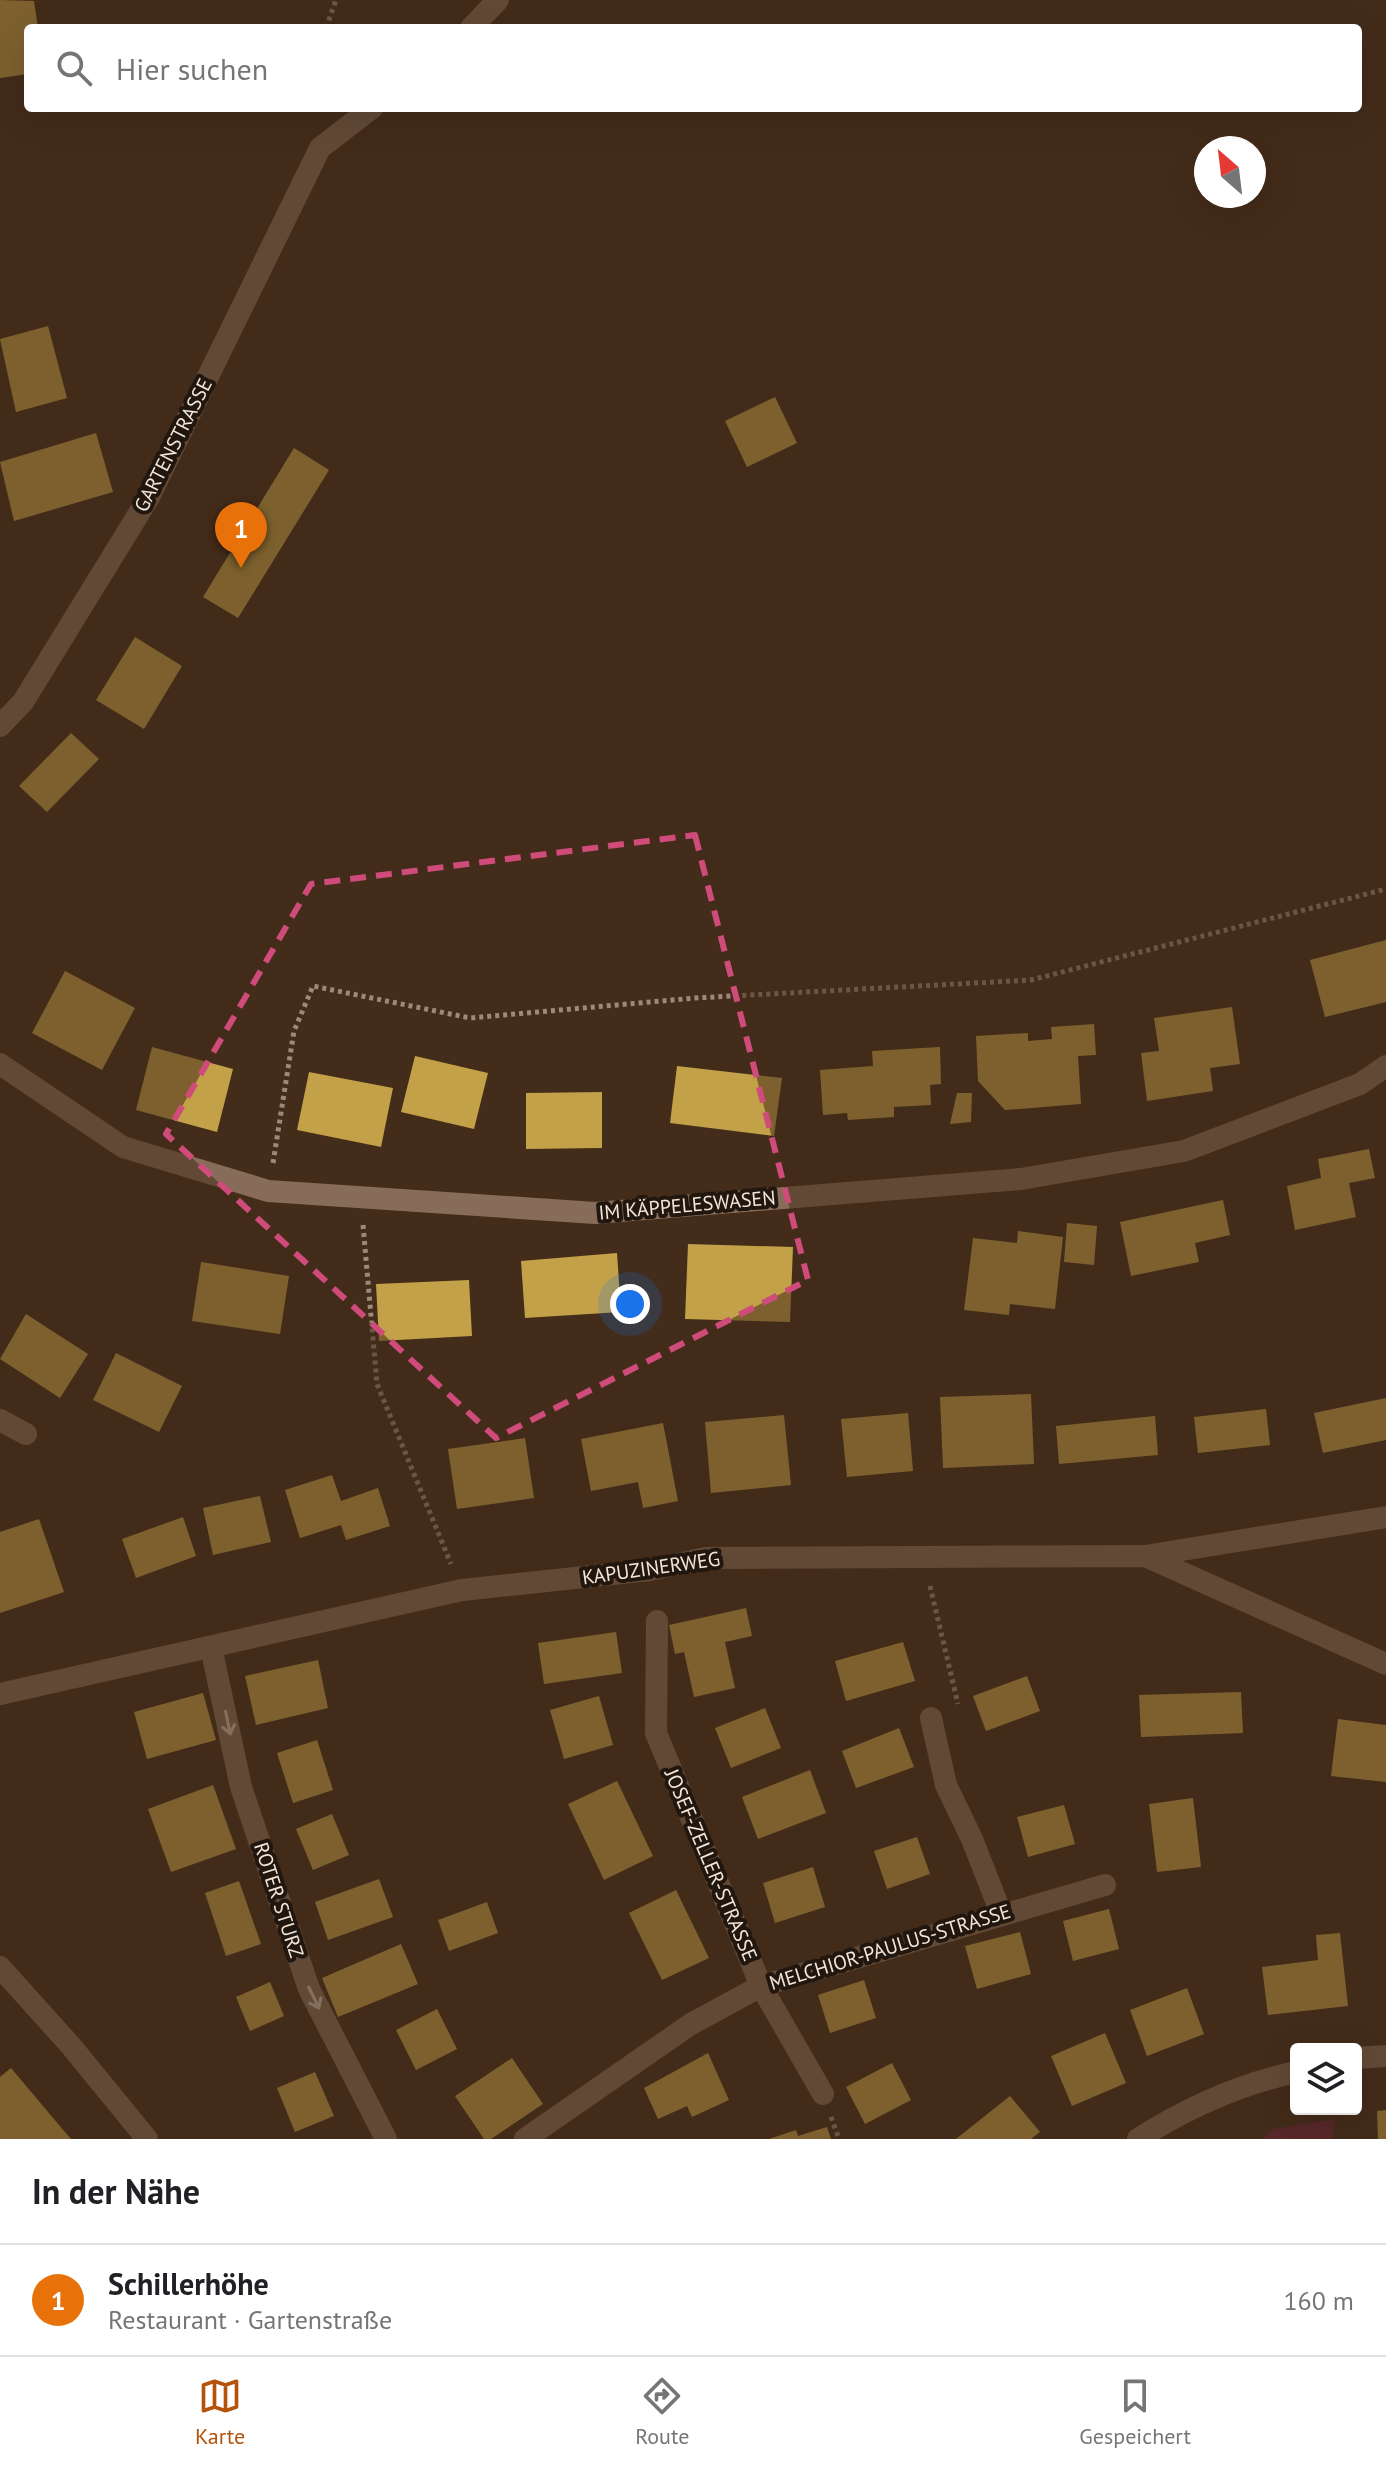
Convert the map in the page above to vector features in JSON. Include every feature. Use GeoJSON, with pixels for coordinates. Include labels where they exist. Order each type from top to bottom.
{"type":"FeatureCollection","features":[{"type":"Feature","properties":{"kind":"street"},"geometry":{"type":"LineString","coordinates":[[475,24],[498,0]]}},
{"type":"Feature","properties":{"kind":"street","name":"GARTENSTRASSE"},"geometry":{"type":"LineString","coordinates":[[0,726],[23,702],[149,497],[320,148],[367,112]]}},
{"type":"Feature","properties":{"kind":"street","name":"IM KÄPPELESWASEN"},"geometry":{"type":"LineString","coordinates":[[0,1064],[123,1147],[268,1191],[361,1200],[595,1213],[1021,1179],[1184,1151],[1360,1084],[1386,1066]]}},
{"type":"Feature","properties":{"kind":"street"},"geometry":{"type":"LineString","coordinates":[[0,1420],[26,1434]]}},
{"type":"Feature","properties":{"kind":"street"},"geometry":{"type":"LineString","coordinates":[[1145,1556],[1386,1517]]}},
{"type":"Feature","properties":{"kind":"street","name":"KAPUZINERWEG"},"geometry":{"type":"LineString","coordinates":[[0,1694],[462,1590],[650,1570],[706,1558],[1145,1556],[1386,1664]]}},
{"type":"Feature","properties":{"kind":"street","name":"JOSEF-ZELLER-STRASSE"},"geometry":{"type":"LineString","coordinates":[[657,1621],[656,1733],[761,1986],[823,2094]]}},
{"type":"Feature","properties":{"kind":"street","name":"ROTER STURZ"},"geometry":{"type":"LineString","coordinates":[[211,1647],[241,1787],[309,1989],[386,2139]]}},
{"type":"Feature","properties":{"kind":"street"},"geometry":{"type":"LineString","coordinates":[[931,1718],[946,1785],[972,1839],[1001,1913]]}},
{"type":"Feature","properties":{"kind":"street","name":"MELCHIOR-PAULUS-STRASSE"},"geometry":{"type":"LineString","coordinates":[[525,2139],[691,2024],[761,1986],[1001,1913],[1105,1885]]}},
{"type":"Feature","properties":{"kind":"street"},"geometry":{"type":"LineString","coordinates":[[0,1967],[71,2046],[147,2139]]}},
{"type":"Feature","properties":{"kind":"street"},"geometry":{"type":"LineString","coordinates":[[1362,2058],[1386,2056]]}},
{"type":"Feature","properties":{"kind":"street"},"geometry":{"type":"LineString","coordinates":[[1138,2139],[1175,2116],[1262,2080],[1290,2073]]}},
{"type":"Feature","properties":{"kind":"path"},"geometry":{"type":"LineString","coordinates":[[327,24],[336,0]]}},
{"type":"Feature","properties":{"kind":"path"},"geometry":{"type":"LineString","coordinates":[[268,1191],[294,1031],[313,986],[470,1018],[695,998],[1031,980],[1386,889]]}},
{"type":"Feature","properties":{"kind":"path"},"geometry":{"type":"LineString","coordinates":[[361,1200],[377,1384],[462,1590]]}},
{"type":"Feature","properties":{"kind":"path"},"geometry":{"type":"LineString","coordinates":[[931,1718],[958,1705],[932,1606]]}},
{"type":"Feature","properties":{"kind":"highlighted area"},"geometry":{"type":"Polygon","coordinates":[[[695,835],[808,1280],[496,1438],[166,1134],[311,884],[695,835]]]}},
{"type":"Feature","properties":{"kind":"shaded area"},"geometry":{"type":"Polygon","coordinates":[[[1335,2119],[1333,2139],[1262,2139],[1273,2129],[1335,2119]]]}},
{"type":"Feature","properties":{"kind":"building"},"geometry":{"type":"Polygon","coordinates":[[[0,0],[34,1],[37,24],[24,24],[24,75],[0,78],[0,0]]]}},
{"type":"Feature","properties":{"kind":"building"},"geometry":{"type":"Polygon","coordinates":[[[48,326],[67,398],[16,412],[0,339],[48,326]]]}},
{"type":"Feature","properties":{"kind":"building"},"geometry":{"type":"Polygon","coordinates":[[[775,397],[797,443],[747,467],[725,421],[775,397]]]}},
{"type":"Feature","properties":{"kind":"building"},"geometry":{"type":"Polygon","coordinates":[[[96,433],[113,492],[14,521],[0,462],[96,433]]]}},
{"type":"Feature","properties":{"kind":"building"},"geometry":{"type":"Polygon","coordinates":[[[294,448],[329,470],[238,618],[203,597],[294,448]]]}},
{"type":"Feature","properties":{"kind":"building"},"geometry":{"type":"Polygon","coordinates":[[[135,637],[182,666],[144,729],[96,700],[135,637]]]}},
{"type":"Feature","properties":{"kind":"building"},"geometry":{"type":"Polygon","coordinates":[[[71,733],[99,759],[47,812],[19,786],[71,733]]]}},
{"type":"Feature","properties":{"kind":"building"},"geometry":{"type":"Polygon","coordinates":[[[1386,940],[1386,1002],[1325,1017],[1310,960],[1386,940]]]}},
{"type":"Feature","properties":{"kind":"building"},"geometry":{"type":"Polygon","coordinates":[[[65,971],[135,1008],[102,1070],[32,1033],[65,971]]]}},
{"type":"Feature","properties":{"kind":"building"},"geometry":{"type":"Polygon","coordinates":[[[1232,1007],[1240,1064],[1210,1068],[1213,1091],[1147,1101],[1141,1053],[1159,1051],[1154,1018],[1232,1007]]]}},
{"type":"Feature","properties":{"kind":"building"},"geometry":{"type":"Polygon","coordinates":[[[1094,1024],[1096,1055],[1078,1056],[1081,1104],[1005,1110],[978,1081],[976,1036],[1028,1033],[1028,1041],[1052,1039],[1051,1027],[1094,1024]]]}},
{"type":"Feature","properties":{"kind":"building"},"geometry":{"type":"Polygon","coordinates":[[[152,1047],[233,1069],[217,1132],[136,1110],[152,1047]]]}},
{"type":"Feature","properties":{"kind":"building"},"geometry":{"type":"Polygon","coordinates":[[[940,1047],[941,1084],[930,1085],[931,1105],[894,1107],[894,1117],[848,1120],[847,1113],[823,1115],[820,1070],[873,1066],[872,1051],[940,1047]]]}},
{"type":"Feature","properties":{"kind":"building"},"geometry":{"type":"Polygon","coordinates":[[[415,1056],[488,1073],[474,1129],[401,1112],[415,1056]]]}},
{"type":"Feature","properties":{"kind":"building"},"geometry":{"type":"Polygon","coordinates":[[[677,1066],[782,1078],[774,1136],[670,1123],[677,1066]]]}},
{"type":"Feature","properties":{"kind":"building"},"geometry":{"type":"Polygon","coordinates":[[[309,1072],[393,1088],[381,1147],[297,1130],[309,1072]]]}},
{"type":"Feature","properties":{"kind":"building"},"geometry":{"type":"Polygon","coordinates":[[[602,1092],[602,1148],[526,1149],[526,1093],[602,1092]]]}},
{"type":"Feature","properties":{"kind":"building"},"geometry":{"type":"Polygon","coordinates":[[[957,1093],[972,1093],[971,1122],[950,1124],[957,1093]]]}},
{"type":"Feature","properties":{"kind":"building"},"geometry":{"type":"Polygon","coordinates":[[[1369,1149],[1375,1178],[1349,1183],[1356,1217],[1295,1230],[1287,1186],[1321,1178],[1318,1159],[1369,1149]]]}},
{"type":"Feature","properties":{"kind":"building"},"geometry":{"type":"Polygon","coordinates":[[[1223,1200],[1230,1235],[1195,1243],[1199,1262],[1131,1276],[1120,1222],[1223,1200]]]}},
{"type":"Feature","properties":{"kind":"building"},"geometry":{"type":"Polygon","coordinates":[[[1067,1223],[1097,1226],[1094,1265],[1064,1262],[1067,1223]]]}},
{"type":"Feature","properties":{"kind":"building"},"geometry":{"type":"Polygon","coordinates":[[[1018,1231],[1063,1237],[1055,1309],[1010,1304],[1009,1315],[964,1310],[973,1238],[1017,1243],[1018,1231]]]}},
{"type":"Feature","properties":{"kind":"building"},"geometry":{"type":"Polygon","coordinates":[[[688,1244],[793,1247],[790,1322],[685,1319],[688,1244]]]}},
{"type":"Feature","properties":{"kind":"building"},"geometry":{"type":"Polygon","coordinates":[[[617,1253],[621,1312],[525,1318],[521,1261],[617,1253]]]}},
{"type":"Feature","properties":{"kind":"building"},"geometry":{"type":"Polygon","coordinates":[[[201,1262],[289,1276],[280,1334],[192,1321],[201,1262]]]}},
{"type":"Feature","properties":{"kind":"building"},"geometry":{"type":"Polygon","coordinates":[[[469,1280],[472,1336],[379,1341],[376,1284],[469,1280]]]}},
{"type":"Feature","properties":{"kind":"building"},"geometry":{"type":"Polygon","coordinates":[[[26,1314],[88,1354],[60,1398],[0,1359],[26,1314]]]}},
{"type":"Feature","properties":{"kind":"building"},"geometry":{"type":"Polygon","coordinates":[[[116,1353],[182,1386],[159,1432],[93,1400],[116,1353]]]}},
{"type":"Feature","properties":{"kind":"building"},"geometry":{"type":"Polygon","coordinates":[[[1031,1394],[1034,1464],[943,1468],[940,1397],[1031,1394]]]}},
{"type":"Feature","properties":{"kind":"building"},"geometry":{"type":"Polygon","coordinates":[[[1386,1398],[1386,1440],[1323,1453],[1314,1413],[1386,1398]]]}},
{"type":"Feature","properties":{"kind":"building"},"geometry":{"type":"Polygon","coordinates":[[[1266,1409],[1270,1445],[1198,1453],[1194,1417],[1266,1409]]]}},
{"type":"Feature","properties":{"kind":"building"},"geometry":{"type":"Polygon","coordinates":[[[908,1413],[913,1471],[847,1477],[841,1419],[908,1413]]]}},
{"type":"Feature","properties":{"kind":"building"},"geometry":{"type":"Polygon","coordinates":[[[784,1415],[791,1485],[711,1493],[705,1422],[784,1415]]]}},
{"type":"Feature","properties":{"kind":"building"},"geometry":{"type":"Polygon","coordinates":[[[1155,1416],[1158,1455],[1059,1464],[1056,1426],[1155,1416]]]}},
{"type":"Feature","properties":{"kind":"building"},"geometry":{"type":"Polygon","coordinates":[[[663,1423],[678,1501],[643,1508],[638,1482],[591,1491],[581,1439],[663,1423]]]}},
{"type":"Feature","properties":{"kind":"building"},"geometry":{"type":"Polygon","coordinates":[[[525,1438],[534,1498],[457,1509],[448,1449],[525,1438]]]}},
{"type":"Feature","properties":{"kind":"building"},"geometry":{"type":"Polygon","coordinates":[[[332,1475],[341,1501],[378,1488],[390,1526],[346,1540],[341,1525],[300,1538],[285,1490],[332,1475]]]}},
{"type":"Feature","properties":{"kind":"building"},"geometry":{"type":"Polygon","coordinates":[[[260,1496],[271,1542],[213,1555],[203,1508],[260,1496]]]}},
{"type":"Feature","properties":{"kind":"building"},"geometry":{"type":"Polygon","coordinates":[[[183,1517],[196,1556],[136,1578],[122,1539],[183,1517]]]}},
{"type":"Feature","properties":{"kind":"building"},"geometry":{"type":"Polygon","coordinates":[[[39,1519],[64,1592],[0,1613],[0,1532],[39,1519]]]}},
{"type":"Feature","properties":{"kind":"building"},"geometry":{"type":"Polygon","coordinates":[[[746,1608],[752,1636],[725,1642],[735,1688],[694,1697],[684,1652],[675,1654],[669,1625],[746,1608]]]}},
{"type":"Feature","properties":{"kind":"building"},"geometry":{"type":"Polygon","coordinates":[[[616,1632],[622,1673],[544,1684],[538,1643],[616,1632]]]}},
{"type":"Feature","properties":{"kind":"building"},"geometry":{"type":"Polygon","coordinates":[[[903,1642],[915,1681],[846,1701],[835,1661],[903,1642]]]}},
{"type":"Feature","properties":{"kind":"building"},"geometry":{"type":"Polygon","coordinates":[[[318,1660],[328,1708],[256,1725],[245,1676],[318,1660]]]}},
{"type":"Feature","properties":{"kind":"building"},"geometry":{"type":"Polygon","coordinates":[[[1027,1676],[1040,1711],[986,1731],[973,1696],[1027,1676]]]}},
{"type":"Feature","properties":{"kind":"building"},"geometry":{"type":"Polygon","coordinates":[[[1241,1692],[1243,1733],[1141,1737],[1139,1695],[1241,1692]]]}},
{"type":"Feature","properties":{"kind":"building"},"geometry":{"type":"Polygon","coordinates":[[[203,1693],[216,1740],[147,1759],[134,1712],[203,1693]]]}},
{"type":"Feature","properties":{"kind":"building"},"geometry":{"type":"Polygon","coordinates":[[[599,1696],[613,1745],[564,1759],[550,1710],[599,1696]]]}},
{"type":"Feature","properties":{"kind":"building"},"geometry":{"type":"Polygon","coordinates":[[[765,1708],[781,1748],[731,1768],[715,1728],[765,1708]]]}},
{"type":"Feature","properties":{"kind":"building"},"geometry":{"type":"Polygon","coordinates":[[[1338,1719],[1386,1725],[1386,1782],[1331,1776],[1338,1719]]]}},
{"type":"Feature","properties":{"kind":"building"},"geometry":{"type":"Polygon","coordinates":[[[899,1728],[914,1767],[856,1788],[842,1751],[899,1728]]]}},
{"type":"Feature","properties":{"kind":"building"},"geometry":{"type":"Polygon","coordinates":[[[317,1740],[333,1790],[293,1803],[277,1753],[317,1740]]]}},
{"type":"Feature","properties":{"kind":"building"},"geometry":{"type":"Polygon","coordinates":[[[810,1770],[826,1813],[758,1839],[742,1797],[810,1770]]]}},
{"type":"Feature","properties":{"kind":"building"},"geometry":{"type":"Polygon","coordinates":[[[617,1781],[653,1856],[604,1880],[568,1804],[617,1781]]]}},
{"type":"Feature","properties":{"kind":"building"},"geometry":{"type":"Polygon","coordinates":[[[213,1785],[236,1849],[171,1872],[148,1809],[213,1785]]]}},
{"type":"Feature","properties":{"kind":"building"},"geometry":{"type":"Polygon","coordinates":[[[1193,1798],[1201,1867],[1157,1872],[1149,1804],[1193,1798]]]}},
{"type":"Feature","properties":{"kind":"building"},"geometry":{"type":"Polygon","coordinates":[[[1064,1805],[1075,1844],[1028,1857],[1017,1817],[1064,1805]]]}},
{"type":"Feature","properties":{"kind":"building"},"geometry":{"type":"Polygon","coordinates":[[[332,1814],[349,1855],[313,1870],[296,1829],[332,1814]]]}},
{"type":"Feature","properties":{"kind":"building"},"geometry":{"type":"Polygon","coordinates":[[[917,1837],[930,1874],[887,1889],[874,1851],[917,1837]]]}},
{"type":"Feature","properties":{"kind":"building"},"geometry":{"type":"Polygon","coordinates":[[[813,1867],[825,1907],[775,1923],[763,1883],[813,1867]]]}},
{"type":"Feature","properties":{"kind":"building"},"geometry":{"type":"Polygon","coordinates":[[[379,1879],[393,1917],[328,1940],[315,1902],[379,1879]]]}},
{"type":"Feature","properties":{"kind":"building"},"geometry":{"type":"Polygon","coordinates":[[[239,1881],[261,1944],[226,1956],[205,1893],[239,1881]]]}},
{"type":"Feature","properties":{"kind":"building"},"geometry":{"type":"Polygon","coordinates":[[[676,1890],[709,1958],[662,1980],[629,1913],[676,1890]]]}},
{"type":"Feature","properties":{"kind":"building"},"geometry":{"type":"Polygon","coordinates":[[[487,1902],[498,1933],[449,1951],[438,1920],[487,1902]]]}},
{"type":"Feature","properties":{"kind":"building"},"geometry":{"type":"Polygon","coordinates":[[[1109,1909],[1119,1949],[1073,1961],[1063,1921],[1109,1909]]]}},
{"type":"Feature","properties":{"kind":"building"},"geometry":{"type":"Polygon","coordinates":[[[1020,1932],[1031,1974],[977,1989],[965,1946],[1020,1932]]]}},
{"type":"Feature","properties":{"kind":"building"},"geometry":{"type":"Polygon","coordinates":[[[1340,1933],[1348,2006],[1268,2015],[1262,1967],[1318,1960],[1316,1935],[1340,1933]]]}},
{"type":"Feature","properties":{"kind":"building"},"geometry":{"type":"Polygon","coordinates":[[[401,1944],[418,1984],[338,2017],[322,1978],[401,1944]]]}},
{"type":"Feature","properties":{"kind":"building"},"geometry":{"type":"Polygon","coordinates":[[[864,1980],[876,2018],[830,2033],[818,1995],[864,1980]]]}},
{"type":"Feature","properties":{"kind":"building"},"geometry":{"type":"Polygon","coordinates":[[[270,1982],[284,2016],[250,2031],[236,1997],[270,1982]]]}},
{"type":"Feature","properties":{"kind":"building"},"geometry":{"type":"Polygon","coordinates":[[[1187,1988],[1204,2034],[1147,2056],[1130,2010],[1187,1988]]]}},
{"type":"Feature","properties":{"kind":"building"},"geometry":{"type":"Polygon","coordinates":[[[437,2009],[457,2049],[416,2070],[396,2030],[437,2009]]]}},
{"type":"Feature","properties":{"kind":"building"},"geometry":{"type":"Polygon","coordinates":[[[1105,2033],[1126,2083],[1072,2106],[1051,2056],[1105,2033]]]}},
{"type":"Feature","properties":{"kind":"building"},"geometry":{"type":"Polygon","coordinates":[[[708,2053],[729,2100],[692,2117],[687,2106],[658,2119],[644,2088],[708,2053]]]}},
{"type":"Feature","properties":{"kind":"building"},"geometry":{"type":"Polygon","coordinates":[[[512,2058],[543,2104],[491,2139],[484,2139],[455,2096],[512,2058]]]}},
{"type":"Feature","properties":{"kind":"building"},"geometry":{"type":"Polygon","coordinates":[[[892,2063],[911,2100],[865,2124],[846,2087],[892,2063]]]}},
{"type":"Feature","properties":{"kind":"building"},"geometry":{"type":"Polygon","coordinates":[[[11,2068],[71,2139],[0,2139],[0,2077],[11,2068]]]}},
{"type":"Feature","properties":{"kind":"building"},"geometry":{"type":"Polygon","coordinates":[[[315,2072],[334,2116],[295,2132],[277,2088],[315,2072]]]}},
{"type":"Feature","properties":{"kind":"building"},"geometry":{"type":"Polygon","coordinates":[[[1010,2096],[1040,2132],[1031,2139],[956,2139],[1010,2096]]]}},
{"type":"Feature","properties":{"kind":"building"},"geometry":{"type":"Polygon","coordinates":[[[1386,2110],[1386,2139],[1378,2139],[1377,2111],[1386,2110]]]}},
{"type":"Feature","properties":{"kind":"building"},"geometry":{"type":"Polygon","coordinates":[[[827,2127],[831,2139],[769,2139],[796,2130],[798,2136],[827,2127]]]}},
{"type":"Feature","properties":{"kind":"place","name":"Schillerhöhe"},"geometry":{"type":"Point","coordinates":[241,568]}}]}
